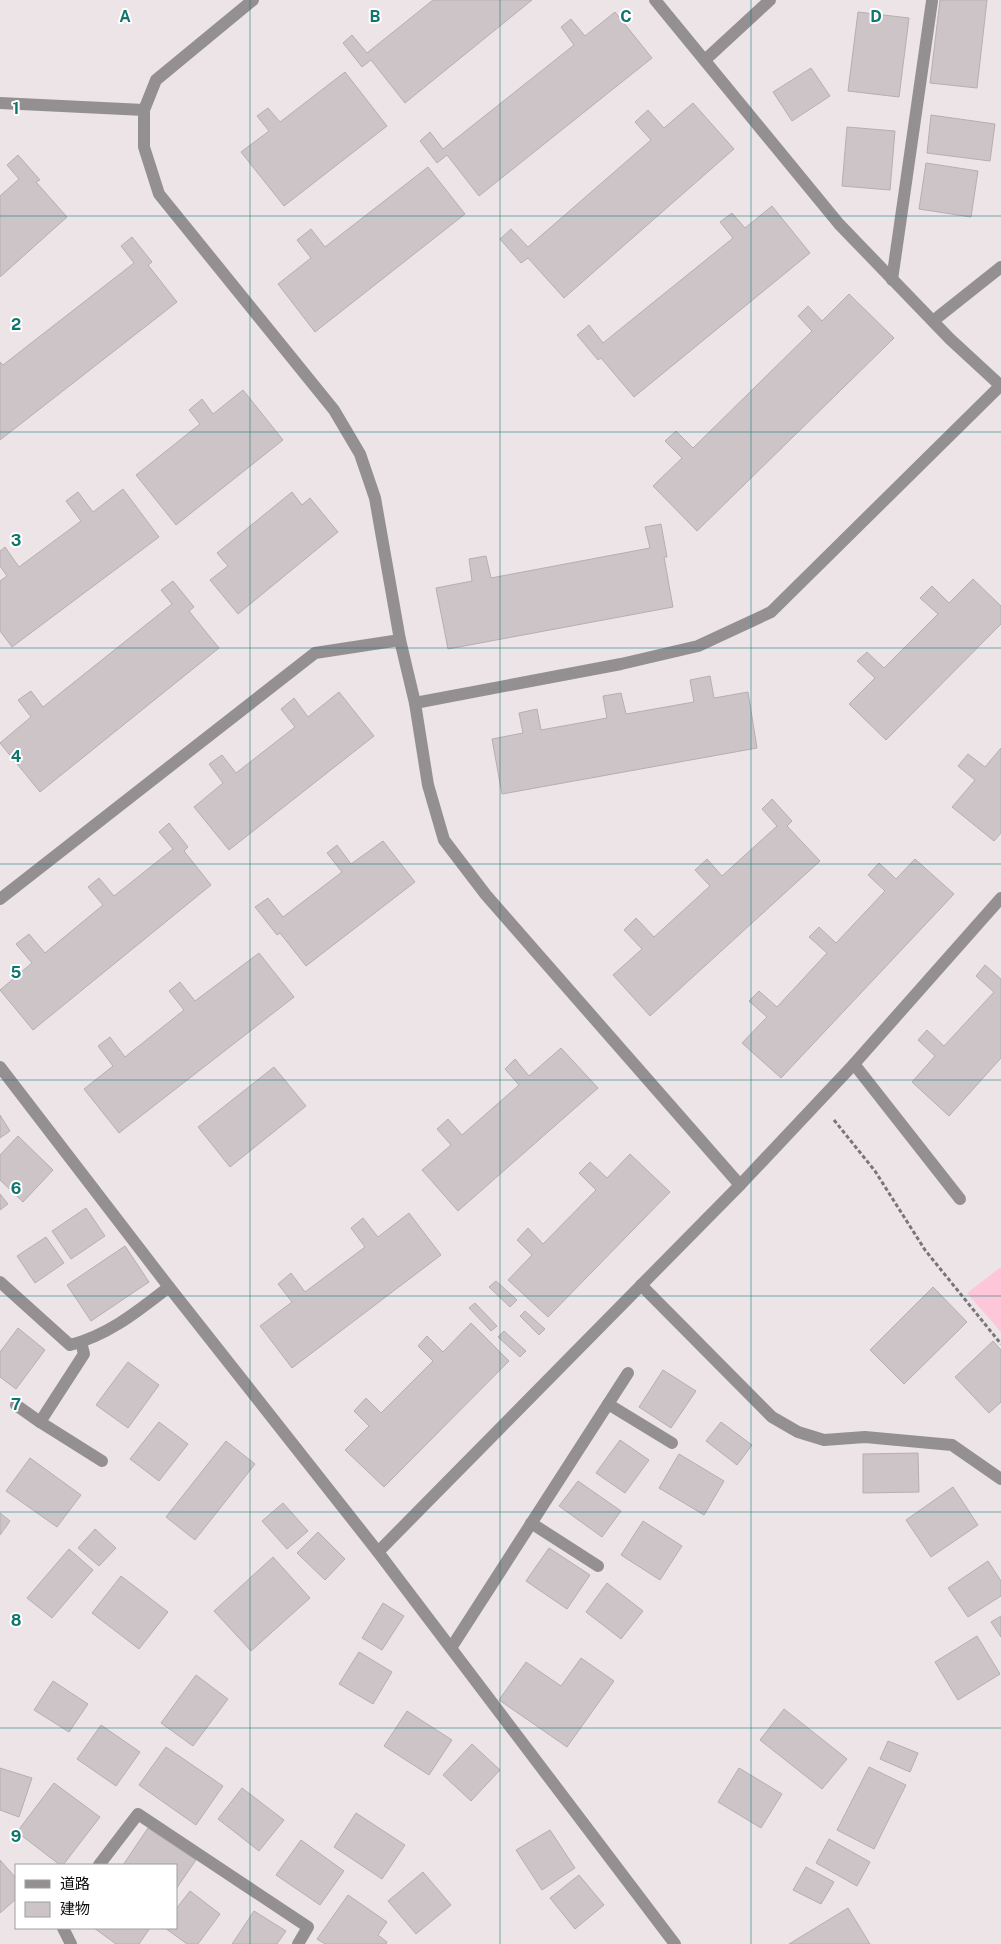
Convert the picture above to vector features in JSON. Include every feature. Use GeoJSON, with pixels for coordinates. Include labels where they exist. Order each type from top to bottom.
{"type":"FeatureCollection","features":[{"type":"Feature","properties":{"kind":"street"},"geometry":{"type":"LineString","coordinates":[[253,0],[156,80],[144,110],[144,147],[159,194],[334,410],[360,454],[375,498],[400,640],[416,703],[428,785],[444,840],[486,895],[740,1185]]}},
{"type":"Feature","properties":{"kind":"street"},"geometry":{"type":"LineString","coordinates":[[416,703],[622,664],[698,646],[772,612],[1001,386],[892,280],[839,224],[655,0]]}},
{"type":"Feature","properties":{"kind":"street"},"geometry":{"type":"LineString","coordinates":[[705,60],[770,0]]}},
{"type":"Feature","properties":{"kind":"street"},"geometry":{"type":"LineString","coordinates":[[892,280],[932,1]]}},
{"type":"Feature","properties":{"kind":"street"},"geometry":{"type":"LineString","coordinates":[[0,103],[144,110]]}},
{"type":"Feature","properties":{"kind":"street"},"geometry":{"type":"LineString","coordinates":[[933,320],[1001,268]]}},
{"type":"Feature","properties":{"kind":"street"},"geometry":{"type":"LineString","coordinates":[[0,899],[315,653],[400,640]]}},
{"type":"Feature","properties":{"kind":"street"},"geometry":{"type":"LineString","coordinates":[[378,1552],[740,1185],[854,1064],[1001,898]]}},
{"type":"Feature","properties":{"kind":"street"},"geometry":{"type":"LineString","coordinates":[[854,1064],[960,1199]]}},
{"type":"Feature","properties":{"kind":"street"},"geometry":{"type":"LineString","coordinates":[[0,1067],[169,1288],[452,1648],[674,1944]]}},
{"type":"Feature","properties":{"kind":"street"},"geometry":{"type":"LineString","coordinates":[[0,1282],[70,1345],[91,1339],[124,1322],[169,1288]]}},
{"type":"Feature","properties":{"kind":"street"},"geometry":{"type":"LineString","coordinates":[[641,1285],[772,1417],[798,1432],[824,1440],[865,1437],[952,1445],[1001,1479]]}},
{"type":"Feature","properties":{"kind":"street"},"geometry":{"type":"LineString","coordinates":[[40,1422],[84,1354],[82,1342]]}},
{"type":"Feature","properties":{"kind":"street"},"geometry":{"type":"LineString","coordinates":[[452,1648],[628,1373]]}},
{"type":"Feature","properties":{"kind":"street"},"geometry":{"type":"LineString","coordinates":[[608,1404],[672,1443]]}},
{"type":"Feature","properties":{"kind":"street"},"geometry":{"type":"LineString","coordinates":[[16,1405],[102,1461]]}},
{"type":"Feature","properties":{"kind":"street"},"geometry":{"type":"LineString","coordinates":[[531,1523],[598,1566]]}},
{"type":"Feature","properties":{"kind":"street"},"geometry":{"type":"LineString","coordinates":[[100,1864],[138,1814],[308,1927],[298,1944]]}},
{"type":"Feature","properties":{"kind":"street"},"geometry":{"type":"LineString","coordinates":[[64,1929],[71,1944]]}},
{"type":"Feature","properties":{"kind":"path"},"geometry":{"type":"LineString","coordinates":[[818,1102],[830,1114],[875,1171],[925,1250],[1001,1344]]}},
{"type":"Feature","properties":{"kind":"shaded area"},"geometry":{"type":"Polygon","coordinates":[[[1001,1267],[1001,1332],[967,1293],[1001,1267]]]}},
{"type":"Feature","properties":{"kind":"building"},"geometry":{"type":"Polygon","coordinates":[[[433,0],[532,0],[405,103],[371,60],[362,67],[343,43],[352,35],[367,53],[433,0]]]}},
{"type":"Feature","properties":{"kind":"building"},"geometry":{"type":"Polygon","coordinates":[[[940,0],[987,0],[977,88],[930,83],[940,0]]]}},
{"type":"Feature","properties":{"kind":"building"},"geometry":{"type":"Polygon","coordinates":[[[615,12],[652,58],[479,196],[447,155],[437,163],[420,141],[430,132],[443,149],[574,45],[561,27],[571,19],[585,36],[615,12]]]}},
{"type":"Feature","properties":{"kind":"building"},"geometry":{"type":"Polygon","coordinates":[[[858,12],[909,18],[899,97],[848,91],[858,12]]]}},
{"type":"Feature","properties":{"kind":"building"},"geometry":{"type":"Polygon","coordinates":[[[811,68],[830,96],[792,121],[773,92],[811,68]]]}},
{"type":"Feature","properties":{"kind":"building"},"geometry":{"type":"Polygon","coordinates":[[[345,72],[387,126],[284,206],[241,152],[269,131],[257,116],[268,108],[280,122],[345,72]]]}},
{"type":"Feature","properties":{"kind":"building"},"geometry":{"type":"Polygon","coordinates":[[[693,103],[734,149],[564,298],[528,258],[521,263],[500,239],[511,229],[528,247],[651,140],[635,122],[648,110],[664,128],[693,103]]]}},
{"type":"Feature","properties":{"kind":"building"},"geometry":{"type":"Polygon","coordinates":[[[931,115],[995,124],[990,161],[927,153],[931,115]]]}},
{"type":"Feature","properties":{"kind":"building"},"geometry":{"type":"Polygon","coordinates":[[[847,127],[895,131],[890,190],[842,186],[847,127]]]}},
{"type":"Feature","properties":{"kind":"building"},"geometry":{"type":"Polygon","coordinates":[[[18,155],[40,180],[36,182],[67,217],[0,277],[0,196],[19,179],[7,165],[18,155]]]}},
{"type":"Feature","properties":{"kind":"building"},"geometry":{"type":"Polygon","coordinates":[[[926,163],[978,171],[971,217],[919,209],[926,163]]]}},
{"type":"Feature","properties":{"kind":"building"},"geometry":{"type":"Polygon","coordinates":[[[428,167],[465,214],[315,332],[278,284],[311,258],[297,240],[311,229],[325,247],[428,167]]]}},
{"type":"Feature","properties":{"kind":"building"},"geometry":{"type":"Polygon","coordinates":[[[772,206],[810,253],[634,397],[601,358],[598,360],[577,335],[589,325],[603,343],[733,238],[720,222],[732,213],[745,228],[772,206]]]}},
{"type":"Feature","properties":{"kind":"building"},"geometry":{"type":"Polygon","coordinates":[[[132,237],[152,262],[148,265],[177,302],[0,440],[0,362],[3,365],[134,263],[121,246],[132,237]]]}},
{"type":"Feature","properties":{"kind":"building"},"geometry":{"type":"Polygon","coordinates":[[[849,294],[894,338],[697,531],[653,486],[682,458],[665,441],[676,431],[693,448],[812,331],[798,316],[808,306],[822,321],[849,294]]]}},
{"type":"Feature","properties":{"kind":"building"},"geometry":{"type":"Polygon","coordinates":[[[243,390],[283,440],[176,525],[136,475],[200,424],[189,410],[202,399],[213,414],[243,390]]]}},
{"type":"Feature","properties":{"kind":"building"},"geometry":{"type":"Polygon","coordinates":[[[123,489],[159,537],[12,647],[0,631],[0,581],[7,576],[0,566],[0,551],[5,547],[19,567],[81,521],[66,501],[78,492],[93,512],[123,489]]]}},
{"type":"Feature","properties":{"kind":"building"},"geometry":{"type":"Polygon","coordinates":[[[292,492],[302,505],[310,498],[338,532],[238,614],[210,580],[228,566],[217,553],[292,492]]]}},
{"type":"Feature","properties":{"kind":"building"},"geometry":{"type":"Polygon","coordinates":[[[661,524],[667,557],[664,557],[673,607],[448,649],[436,588],[472,581],[469,559],[486,556],[491,578],[650,548],[645,527],[661,524]]]}},
{"type":"Feature","properties":{"kind":"building"},"geometry":{"type":"Polygon","coordinates":[[[973,579],[1001,606],[1001,624],[886,740],[849,704],[875,678],[857,661],[867,652],[884,668],[938,614],[920,598],[932,586],[949,603],[973,579]]]}},
{"type":"Feature","properties":{"kind":"building"},"geometry":{"type":"Polygon","coordinates":[[[173,581],[194,607],[189,611],[219,648],[40,792],[0,743],[31,717],[18,700],[31,691],[43,707],[172,604],[161,590],[173,581]]]}},
{"type":"Feature","properties":{"kind":"building"},"geometry":{"type":"Polygon","coordinates":[[[710,676],[714,698],[748,692],[757,748],[502,794],[492,739],[523,733],[519,713],[537,709],[541,730],[607,718],[603,696],[621,693],[626,714],[694,702],[690,680],[710,676]]]}},
{"type":"Feature","properties":{"kind":"building"},"geometry":{"type":"Polygon","coordinates":[[[339,692],[374,736],[229,850],[194,807],[223,783],[209,764],[222,755],[236,773],[295,727],[281,709],[294,698],[308,717],[339,692]]]}},
{"type":"Feature","properties":{"kind":"building"},"geometry":{"type":"Polygon","coordinates":[[[1001,748],[1001,833],[994,841],[952,807],[975,780],[958,766],[968,754],[985,767],[1001,748]]]}},
{"type":"Feature","properties":{"kind":"building"},"geometry":{"type":"Polygon","coordinates":[[[772,799],[792,821],[787,826],[820,861],[650,1016],[613,975],[642,949],[624,930],[636,918],[654,937],[710,886],[695,870],[707,859],[722,876],[777,826],[762,809],[772,799]]]}},
{"type":"Feature","properties":{"kind":"building"},"geometry":{"type":"Polygon","coordinates":[[[169,823],[188,847],[184,851],[211,885],[33,1030],[0,990],[32,963],[16,944],[29,934],[45,953],[103,905],[88,887],[99,878],[114,896],[173,849],[159,832],[169,823]]]}},
{"type":"Feature","properties":{"kind":"building"},"geometry":{"type":"Polygon","coordinates":[[[383,841],[415,882],[306,966],[280,933],[277,935],[255,907],[268,898],[283,917],[342,872],[327,853],[337,845],[351,864],[383,841]]]}},
{"type":"Feature","properties":{"kind":"building"},"geometry":{"type":"Polygon","coordinates":[[[915,859],[954,894],[781,1078],[742,1043],[767,1017],[749,1001],[759,991],[777,1007],[827,953],[809,937],[819,927],[836,943],[885,891],[868,875],[879,863],[896,879],[915,859]]]}},
{"type":"Feature","properties":{"kind":"building"},"geometry":{"type":"Polygon","coordinates":[[[259,953],[294,997],[119,1133],[84,1089],[113,1066],[98,1046],[110,1037],[125,1057],[184,1010],[169,991],[180,982],[195,1001],[259,953]]]}},
{"type":"Feature","properties":{"kind":"building"},"geometry":{"type":"Polygon","coordinates":[[[985,965],[1001,979],[1001,1058],[949,1116],[912,1082],[935,1056],[918,1040],[927,1030],[944,1046],[994,992],[976,976],[985,965]]]}},
{"type":"Feature","properties":{"kind":"building"},"geometry":{"type":"Polygon","coordinates":[[[561,1048],[598,1088],[458,1211],[422,1170],[451,1145],[437,1129],[448,1119],[462,1135],[519,1085],[505,1069],[515,1059],[529,1076],[561,1048]]]}},
{"type":"Feature","properties":{"kind":"building"},"geometry":{"type":"Polygon","coordinates":[[[274,1067],[306,1106],[230,1167],[198,1127],[274,1067]]]}},
{"type":"Feature","properties":{"kind":"building"},"geometry":{"type":"Polygon","coordinates":[[[0,1115],[10,1131],[0,1138],[0,1115]]]}},
{"type":"Feature","properties":{"kind":"building"},"geometry":{"type":"Polygon","coordinates":[[[18,1136],[53,1170],[23,1202],[0,1180],[0,1155],[18,1136]]]}},
{"type":"Feature","properties":{"kind":"building"},"geometry":{"type":"Polygon","coordinates":[[[630,1154],[670,1192],[548,1317],[508,1280],[532,1255],[517,1240],[528,1228],[543,1244],[596,1190],[579,1173],[590,1162],[607,1178],[630,1154]]]}},
{"type":"Feature","properties":{"kind":"building"},"geometry":{"type":"Polygon","coordinates":[[[0,1194],[8,1204],[0,1210],[0,1194]]]}},
{"type":"Feature","properties":{"kind":"building"},"geometry":{"type":"Polygon","coordinates":[[[86,1208],[105,1236],[71,1259],[52,1231],[86,1208]]]}},
{"type":"Feature","properties":{"kind":"building"},"geometry":{"type":"Polygon","coordinates":[[[409,1213],[441,1255],[292,1368],[260,1326],[292,1302],[278,1284],[291,1273],[305,1292],[365,1247],[351,1228],[363,1218],[378,1237],[409,1213]]]}},
{"type":"Feature","properties":{"kind":"building"},"geometry":{"type":"Polygon","coordinates":[[[46,1237],[64,1263],[35,1283],[17,1256],[46,1237]]]}},
{"type":"Feature","properties":{"kind":"building"},"geometry":{"type":"Polygon","coordinates":[[[125,1246],[149,1282],[91,1321],[67,1285],[125,1246]]]}},
{"type":"Feature","properties":{"kind":"building"},"geometry":{"type":"Polygon","coordinates":[[[496,1281],[517,1300],[510,1307],[489,1287],[496,1281]]]}},
{"type":"Feature","properties":{"kind":"building"},"geometry":{"type":"Polygon","coordinates":[[[933,1287],[967,1322],[904,1384],[870,1350],[933,1287]]]}},
{"type":"Feature","properties":{"kind":"building"},"geometry":{"type":"Polygon","coordinates":[[[475,1303],[497,1326],[491,1331],[469,1308],[475,1303]]]}},
{"type":"Feature","properties":{"kind":"building"},"geometry":{"type":"Polygon","coordinates":[[[525,1311],[545,1329],[539,1335],[520,1316],[525,1311]]]}},
{"type":"Feature","properties":{"kind":"building"},"geometry":{"type":"Polygon","coordinates":[[[471,1323],[509,1361],[384,1487],[345,1450],[369,1426],[354,1411],[366,1398],[381,1413],[433,1361],[418,1346],[427,1336],[443,1352],[471,1323]]]}},
{"type":"Feature","properties":{"kind":"building"},"geometry":{"type":"Polygon","coordinates":[[[18,1328],[45,1350],[16,1389],[0,1377],[0,1352],[18,1328]]]}},
{"type":"Feature","properties":{"kind":"building"},"geometry":{"type":"Polygon","coordinates":[[[504,1331],[526,1351],[520,1357],[498,1337],[504,1331]]]}},
{"type":"Feature","properties":{"kind":"building"},"geometry":{"type":"Polygon","coordinates":[[[993,1341],[1001,1350],[1001,1402],[989,1413],[955,1377],[993,1341]]]}},
{"type":"Feature","properties":{"kind":"building"},"geometry":{"type":"Polygon","coordinates":[[[128,1362],[159,1385],[128,1428],[96,1405],[128,1362]]]}},
{"type":"Feature","properties":{"kind":"building"},"geometry":{"type":"Polygon","coordinates":[[[663,1370],[696,1391],[671,1428],[639,1407],[663,1370]]]}},
{"type":"Feature","properties":{"kind":"building"},"geometry":{"type":"Polygon","coordinates":[[[159,1422],[188,1444],[159,1481],[130,1459],[159,1422]]]}},
{"type":"Feature","properties":{"kind":"building"},"geometry":{"type":"Polygon","coordinates":[[[721,1422],[752,1445],[737,1465],[706,1441],[721,1422]]]}},
{"type":"Feature","properties":{"kind":"building"},"geometry":{"type":"Polygon","coordinates":[[[620,1440],[649,1460],[625,1493],[596,1473],[620,1440]]]}},
{"type":"Feature","properties":{"kind":"building"},"geometry":{"type":"Polygon","coordinates":[[[226,1441],[255,1464],[195,1540],[166,1517],[226,1441]]]}},
{"type":"Feature","properties":{"kind":"building"},"geometry":{"type":"Polygon","coordinates":[[[918,1453],[919,1492],[863,1493],[863,1454],[918,1453]]]}},
{"type":"Feature","properties":{"kind":"building"},"geometry":{"type":"Polygon","coordinates":[[[679,1454],[724,1481],[704,1515],[659,1488],[679,1454]]]}},
{"type":"Feature","properties":{"kind":"building"},"geometry":{"type":"Polygon","coordinates":[[[30,1458],[81,1495],[57,1527],[6,1491],[30,1458]]]}},
{"type":"Feature","properties":{"kind":"building"},"geometry":{"type":"Polygon","coordinates":[[[578,1481],[621,1511],[602,1537],[559,1506],[578,1481]]]}},
{"type":"Feature","properties":{"kind":"building"},"geometry":{"type":"Polygon","coordinates":[[[953,1487],[978,1525],[931,1557],[906,1520],[953,1487]]]}},
{"type":"Feature","properties":{"kind":"building"},"geometry":{"type":"Polygon","coordinates":[[[283,1503],[308,1531],[287,1549],[262,1521],[283,1503]]]}},
{"type":"Feature","properties":{"kind":"building"},"geometry":{"type":"Polygon","coordinates":[[[0,1513],[10,1521],[0,1535],[0,1513]]]}},
{"type":"Feature","properties":{"kind":"building"},"geometry":{"type":"Polygon","coordinates":[[[643,1521],[682,1546],[660,1580],[621,1555],[643,1521]]]}},
{"type":"Feature","properties":{"kind":"building"},"geometry":{"type":"Polygon","coordinates":[[[95,1529],[116,1548],[99,1566],[78,1548],[95,1529]]]}},
{"type":"Feature","properties":{"kind":"building"},"geometry":{"type":"Polygon","coordinates":[[[318,1532],[345,1559],[325,1580],[297,1553],[318,1532]]]}},
{"type":"Feature","properties":{"kind":"building"},"geometry":{"type":"Polygon","coordinates":[[[549,1548],[590,1575],[567,1609],[526,1581],[549,1548]]]}},
{"type":"Feature","properties":{"kind":"building"},"geometry":{"type":"Polygon","coordinates":[[[69,1549],[93,1570],[52,1618],[27,1598],[69,1549]]]}},
{"type":"Feature","properties":{"kind":"building"},"geometry":{"type":"Polygon","coordinates":[[[273,1557],[310,1598],[251,1651],[214,1611],[273,1557]]]}},
{"type":"Feature","properties":{"kind":"building"},"geometry":{"type":"Polygon","coordinates":[[[988,1561],[1001,1581],[1001,1596],[968,1617],[948,1588],[988,1561]]]}},
{"type":"Feature","properties":{"kind":"building"},"geometry":{"type":"Polygon","coordinates":[[[121,1576],[168,1612],[139,1649],[92,1613],[121,1576]]]}},
{"type":"Feature","properties":{"kind":"building"},"geometry":{"type":"Polygon","coordinates":[[[607,1583],[643,1611],[621,1639],[586,1612],[607,1583]]]}},
{"type":"Feature","properties":{"kind":"building"},"geometry":{"type":"Polygon","coordinates":[[[383,1603],[404,1616],[382,1650],[362,1638],[383,1603]]]}},
{"type":"Feature","properties":{"kind":"building"},"geometry":{"type":"Polygon","coordinates":[[[1001,1616],[1001,1637],[991,1622],[1001,1616]]]}},
{"type":"Feature","properties":{"kind":"building"},"geometry":{"type":"Polygon","coordinates":[[[977,1636],[1000,1674],[958,1700],[935,1662],[977,1636]]]}},
{"type":"Feature","properties":{"kind":"building"},"geometry":{"type":"Polygon","coordinates":[[[359,1652],[392,1672],[373,1704],[339,1684],[359,1652]]]}},
{"type":"Feature","properties":{"kind":"building"},"geometry":{"type":"Polygon","coordinates":[[[581,1658],[614,1681],[567,1747],[499,1700],[526,1662],[561,1686],[581,1658]]]}},
{"type":"Feature","properties":{"kind":"building"},"geometry":{"type":"Polygon","coordinates":[[[196,1675],[228,1699],[193,1746],[161,1723],[196,1675]]]}},
{"type":"Feature","properties":{"kind":"building"},"geometry":{"type":"Polygon","coordinates":[[[53,1681],[88,1704],[69,1732],[34,1710],[53,1681]]]}},
{"type":"Feature","properties":{"kind":"building"},"geometry":{"type":"Polygon","coordinates":[[[784,1709],[847,1759],[822,1789],[760,1740],[784,1709]]]}},
{"type":"Feature","properties":{"kind":"building"},"geometry":{"type":"Polygon","coordinates":[[[407,1711],[452,1740],[429,1775],[384,1746],[407,1711]]]}},
{"type":"Feature","properties":{"kind":"building"},"geometry":{"type":"Polygon","coordinates":[[[101,1725],[140,1752],[116,1786],[77,1759],[101,1725]]]}},
{"type":"Feature","properties":{"kind":"building"},"geometry":{"type":"Polygon","coordinates":[[[888,1741],[918,1753],[910,1772],[880,1759],[888,1741]]]}},
{"type":"Feature","properties":{"kind":"building"},"geometry":{"type":"Polygon","coordinates":[[[472,1744],[500,1770],[471,1801],[443,1775],[472,1744]]]}},
{"type":"Feature","properties":{"kind":"building"},"geometry":{"type":"Polygon","coordinates":[[[166,1747],[223,1786],[196,1825],[139,1785],[166,1747]]]}},
{"type":"Feature","properties":{"kind":"building"},"geometry":{"type":"Polygon","coordinates":[[[869,1767],[906,1785],[874,1849],[837,1830],[869,1767]]]}},
{"type":"Feature","properties":{"kind":"building"},"geometry":{"type":"Polygon","coordinates":[[[0,1768],[32,1778],[19,1817],[0,1810],[0,1768]]]}},
{"type":"Feature","properties":{"kind":"building"},"geometry":{"type":"Polygon","coordinates":[[[739,1768],[782,1794],[761,1828],[718,1802],[739,1768]]]}},
{"type":"Feature","properties":{"kind":"building"},"geometry":{"type":"Polygon","coordinates":[[[54,1783],[100,1817],[64,1864],[59,1864],[17,1832],[54,1783]]]}},
{"type":"Feature","properties":{"kind":"building"},"geometry":{"type":"Polygon","coordinates":[[[242,1788],[284,1820],[259,1851],[218,1819],[242,1788]]]}},
{"type":"Feature","properties":{"kind":"building"},"geometry":{"type":"Polygon","coordinates":[[[356,1813],[405,1845],[382,1879],[334,1847],[356,1813]]]}},
{"type":"Feature","properties":{"kind":"building"},"geometry":{"type":"Polygon","coordinates":[[[148,1828],[196,1860],[178,1886],[178,1864],[124,1864],[148,1828]]]}},
{"type":"Feature","properties":{"kind":"building"},"geometry":{"type":"Polygon","coordinates":[[[550,1830],[575,1868],[542,1890],[516,1850],[550,1830]]]}},
{"type":"Feature","properties":{"kind":"building"},"geometry":{"type":"Polygon","coordinates":[[[829,1839],[870,1862],[857,1886],[816,1863],[829,1839]]]}},
{"type":"Feature","properties":{"kind":"building"},"geometry":{"type":"Polygon","coordinates":[[[301,1840],[344,1871],[320,1905],[276,1875],[301,1840]]]}},
{"type":"Feature","properties":{"kind":"building"},"geometry":{"type":"Polygon","coordinates":[[[0,1860],[15,1877],[15,1900],[0,1913],[0,1860]]]}},
{"type":"Feature","properties":{"kind":"building"},"geometry":{"type":"Polygon","coordinates":[[[806,1867],[834,1882],[821,1904],[793,1890],[806,1867]]]}},
{"type":"Feature","properties":{"kind":"building"},"geometry":{"type":"Polygon","coordinates":[[[423,1872],[451,1905],[416,1934],[388,1901],[423,1872]]]}},
{"type":"Feature","properties":{"kind":"building"},"geometry":{"type":"Polygon","coordinates":[[[579,1875],[604,1905],[575,1929],[550,1898],[579,1875]]]}},
{"type":"Feature","properties":{"kind":"building"},"geometry":{"type":"Polygon","coordinates":[[[190,1891],[220,1914],[198,1944],[187,1944],[166,1929],[178,1929],[178,1906],[190,1891]]]}},
{"type":"Feature","properties":{"kind":"building"},"geometry":{"type":"Polygon","coordinates":[[[348,1895],[387,1922],[378,1935],[387,1942],[386,1944],[325,1944],[317,1939],[348,1895]]]}},
{"type":"Feature","properties":{"kind":"building"},"geometry":{"type":"Polygon","coordinates":[[[848,1908],[870,1944],[789,1944],[848,1908]]]}},
{"type":"Feature","properties":{"kind":"building"},"geometry":{"type":"Polygon","coordinates":[[[254,1911],[286,1931],[277,1944],[232,1944],[254,1911]]]}},
{"type":"Feature","properties":{"kind":"building"},"geometry":{"type":"Polygon","coordinates":[[[95,1929],[149,1929],[139,1944],[116,1944],[95,1929]]]}}]}
